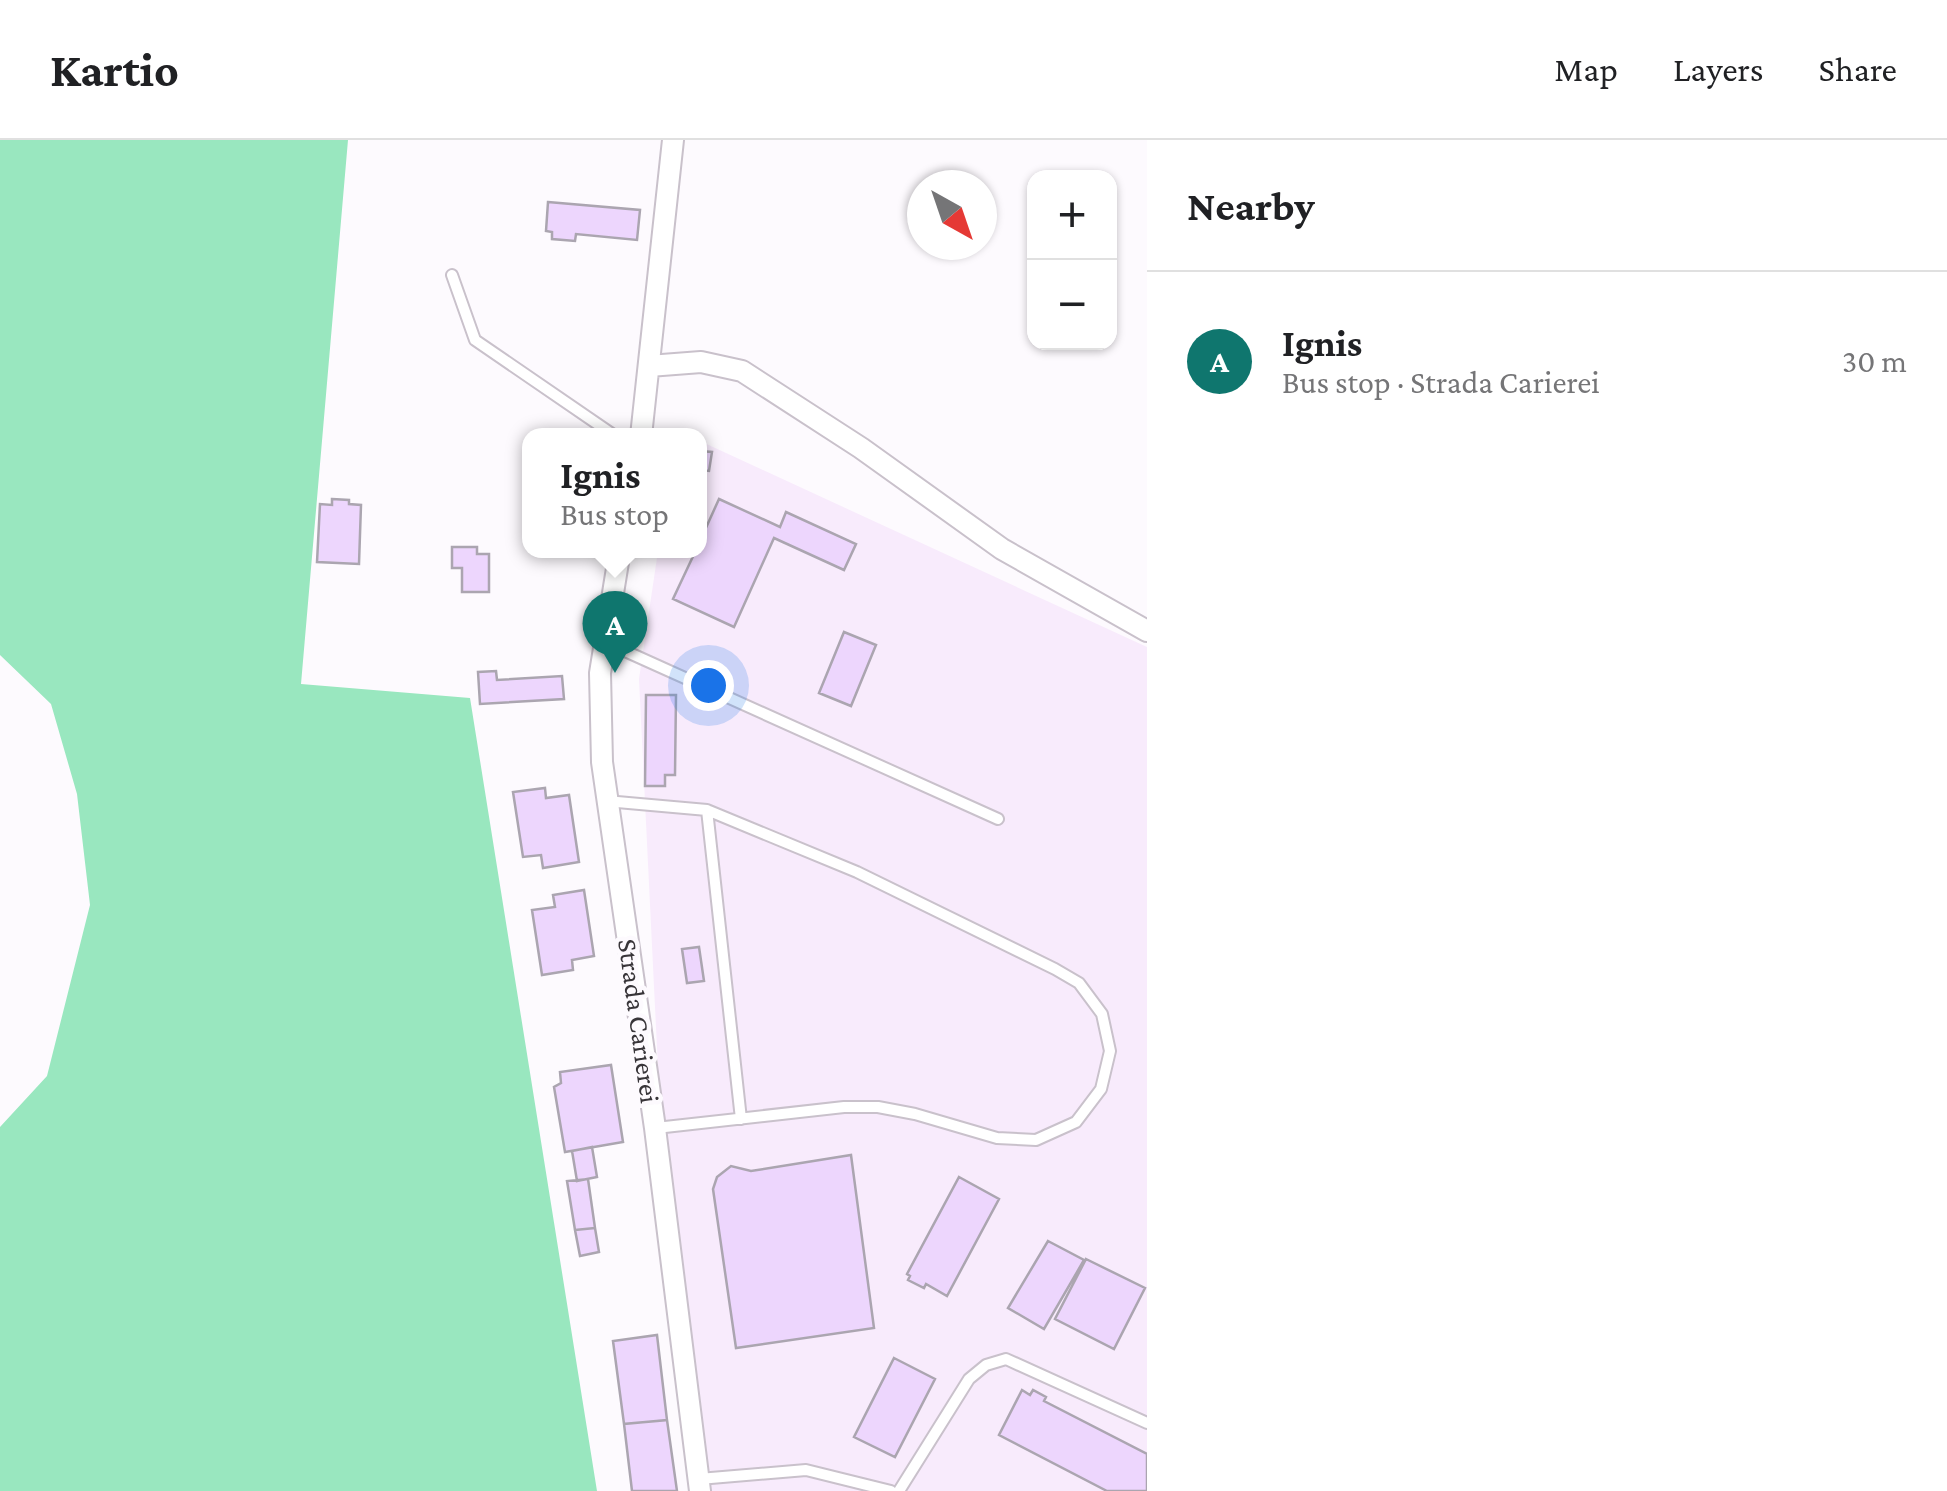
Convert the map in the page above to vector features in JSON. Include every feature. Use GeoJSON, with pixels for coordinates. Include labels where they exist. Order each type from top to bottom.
{"type":"FeatureCollection","features":[{"type":"Feature","properties":{"kind":"street"},"geometry":{"type":"LineString","coordinates":[[643,428],[673,140]]}},
{"type":"Feature","properties":{"kind":"street"},"geometry":{"type":"LineString","coordinates":[[649,366],[701,362],[742,370],[861,448],[1002,549],[1147,631]]}},
{"type":"Feature","properties":{"kind":"street","name":"Strada Carierei"},"geometry":{"type":"LineString","coordinates":[[619,558],[600,673],[606,801],[654,1128],[700,1485]]}},
{"type":"Feature","properties":{"kind":"lane"},"geometry":{"type":"LineString","coordinates":[[452,275],[476,340],[602,428]]}},
{"type":"Feature","properties":{"kind":"lane"},"geometry":{"type":"LineString","coordinates":[[604,642],[998,819]]}},
{"type":"Feature","properties":{"kind":"lane"},"geometry":{"type":"LineString","coordinates":[[606,801],[707,810],[858,872],[1055,969],[1079,984],[1102,1014],[1110,1051],[1101,1090],[1076,1122],[1036,1140],[997,1138],[878,1107],[844,1106],[654,1128]]}},
{"type":"Feature","properties":{"kind":"lane"},"geometry":{"type":"LineString","coordinates":[[707,810],[741,1120]]}},
{"type":"Feature","properties":{"kind":"lane"},"geometry":{"type":"LineString","coordinates":[[899,1491],[969,1379],[986,1364],[1006,1358],[1147,1423]]}},
{"type":"Feature","properties":{"kind":"lane"},"geometry":{"type":"LineString","coordinates":[[700,1485],[806,1470],[891,1491]]}},
{"type":"Feature","properties":{"kind":"shaded area"},"geometry":{"type":"Polygon","coordinates":[[[707,444],[1147,647],[1147,1491],[706,1491],[661,1130],[639,679],[657,558],[707,558],[707,444]]]}},
{"type":"Feature","properties":{"kind":"green space"},"geometry":{"type":"Polygon","coordinates":[[[0,140],[348,140],[301,684],[470,698],[597,1491],[0,1491],[0,1127],[47,1076],[90,905],[77,794],[51,704],[0,655],[0,140]]]}},
{"type":"Feature","properties":{"kind":"building"},"geometry":{"type":"Polygon","coordinates":[[[548,202],[640,210],[637,240],[576,234],[575,241],[552,239],[552,232],[546,231],[548,202]]]}},
{"type":"Feature","properties":{"kind":"building"},"geometry":{"type":"Polygon","coordinates":[[[707,452],[712,452],[707,471],[707,452]]]}},
{"type":"Feature","properties":{"kind":"building"},"geometry":{"type":"Polygon","coordinates":[[[332,499],[361,505],[359,564],[317,562],[320,504],[332,505],[332,499]]]}},
{"type":"Feature","properties":{"kind":"building"},"geometry":{"type":"Polygon","coordinates":[[[719,499],[780,527],[786,512],[856,544],[844,570],[774,538],[734,627],[673,599],[692,558],[707,558],[707,526],[719,499]]]}},
{"type":"Feature","properties":{"kind":"building"},"geometry":{"type":"Polygon","coordinates":[[[452,547],[477,547],[477,554],[489,554],[489,592],[462,592],[462,568],[452,568],[452,547]]]}},
{"type":"Feature","properties":{"kind":"building"},"geometry":{"type":"Polygon","coordinates":[[[844,632],[876,645],[851,706],[819,693],[844,632]]]}},
{"type":"Feature","properties":{"kind":"building"},"geometry":{"type":"Polygon","coordinates":[[[496,671],[497,680],[562,676],[564,699],[480,704],[478,672],[496,671]]]}},
{"type":"Feature","properties":{"kind":"building"},"geometry":{"type":"Polygon","coordinates":[[[646,695],[676,695],[675,775],[665,775],[665,786],[645,786],[646,695]]]}},
{"type":"Feature","properties":{"kind":"building"},"geometry":{"type":"Polygon","coordinates":[[[545,788],[546,798],[569,795],[579,862],[543,868],[541,855],[523,857],[513,792],[545,788]]]}},
{"type":"Feature","properties":{"kind":"building"},"geometry":{"type":"Polygon","coordinates":[[[584,890],[594,956],[572,960],[573,970],[542,975],[532,910],[555,907],[553,895],[584,890]]]}},
{"type":"Feature","properties":{"kind":"building"},"geometry":{"type":"Polygon","coordinates":[[[699,947],[704,981],[687,983],[682,949],[699,947]]]}},
{"type":"Feature","properties":{"kind":"building"},"geometry":{"type":"Polygon","coordinates":[[[611,1065],[623,1142],[565,1152],[554,1087],[561,1083],[560,1072],[611,1065]]]}},
{"type":"Feature","properties":{"kind":"building"},"geometry":{"type":"Polygon","coordinates":[[[592,1147],[597,1177],[577,1181],[572,1151],[592,1147]]]}},
{"type":"Feature","properties":{"kind":"building"},"geometry":{"type":"Polygon","coordinates":[[[851,1155],[874,1328],[736,1348],[713,1189],[717,1177],[731,1166],[751,1171],[851,1155]]]}},
{"type":"Feature","properties":{"kind":"building"},"geometry":{"type":"Polygon","coordinates":[[[959,1177],[999,1199],[947,1296],[926,1284],[924,1288],[908,1280],[907,1274],[959,1177]]]}},
{"type":"Feature","properties":{"kind":"building"},"geometry":{"type":"Polygon","coordinates":[[[588,1179],[595,1228],[575,1230],[567,1181],[588,1179]]]}},
{"type":"Feature","properties":{"kind":"building"},"geometry":{"type":"Polygon","coordinates":[[[595,1228],[599,1252],[580,1256],[575,1230],[595,1228]]]}},
{"type":"Feature","properties":{"kind":"building"},"geometry":{"type":"Polygon","coordinates":[[[1048,1241],[1084,1260],[1044,1329],[1008,1308],[1048,1241]]]}},
{"type":"Feature","properties":{"kind":"building"},"geometry":{"type":"Polygon","coordinates":[[[1086,1259],[1145,1288],[1114,1349],[1055,1319],[1086,1259]]]}},
{"type":"Feature","properties":{"kind":"building"},"geometry":{"type":"Polygon","coordinates":[[[657,1335],[667,1420],[624,1424],[613,1341],[657,1335]]]}},
{"type":"Feature","properties":{"kind":"building"},"geometry":{"type":"Polygon","coordinates":[[[894,1358],[935,1379],[895,1457],[854,1437],[894,1358]]]}},
{"type":"Feature","properties":{"kind":"building"},"geometry":{"type":"Polygon","coordinates":[[[1022,1390],[1030,1395],[1033,1390],[1046,1397],[1044,1401],[1147,1454],[1147,1491],[1107,1491],[999,1435],[1022,1390]]]}},
{"type":"Feature","properties":{"kind":"building"},"geometry":{"type":"Polygon","coordinates":[[[667,1420],[677,1491],[632,1491],[624,1424],[667,1420]]]}},
{"type":"Feature","properties":{"kind":"place","name":"Ignis"},"geometry":{"type":"Point","coordinates":[615,673]}}]}
